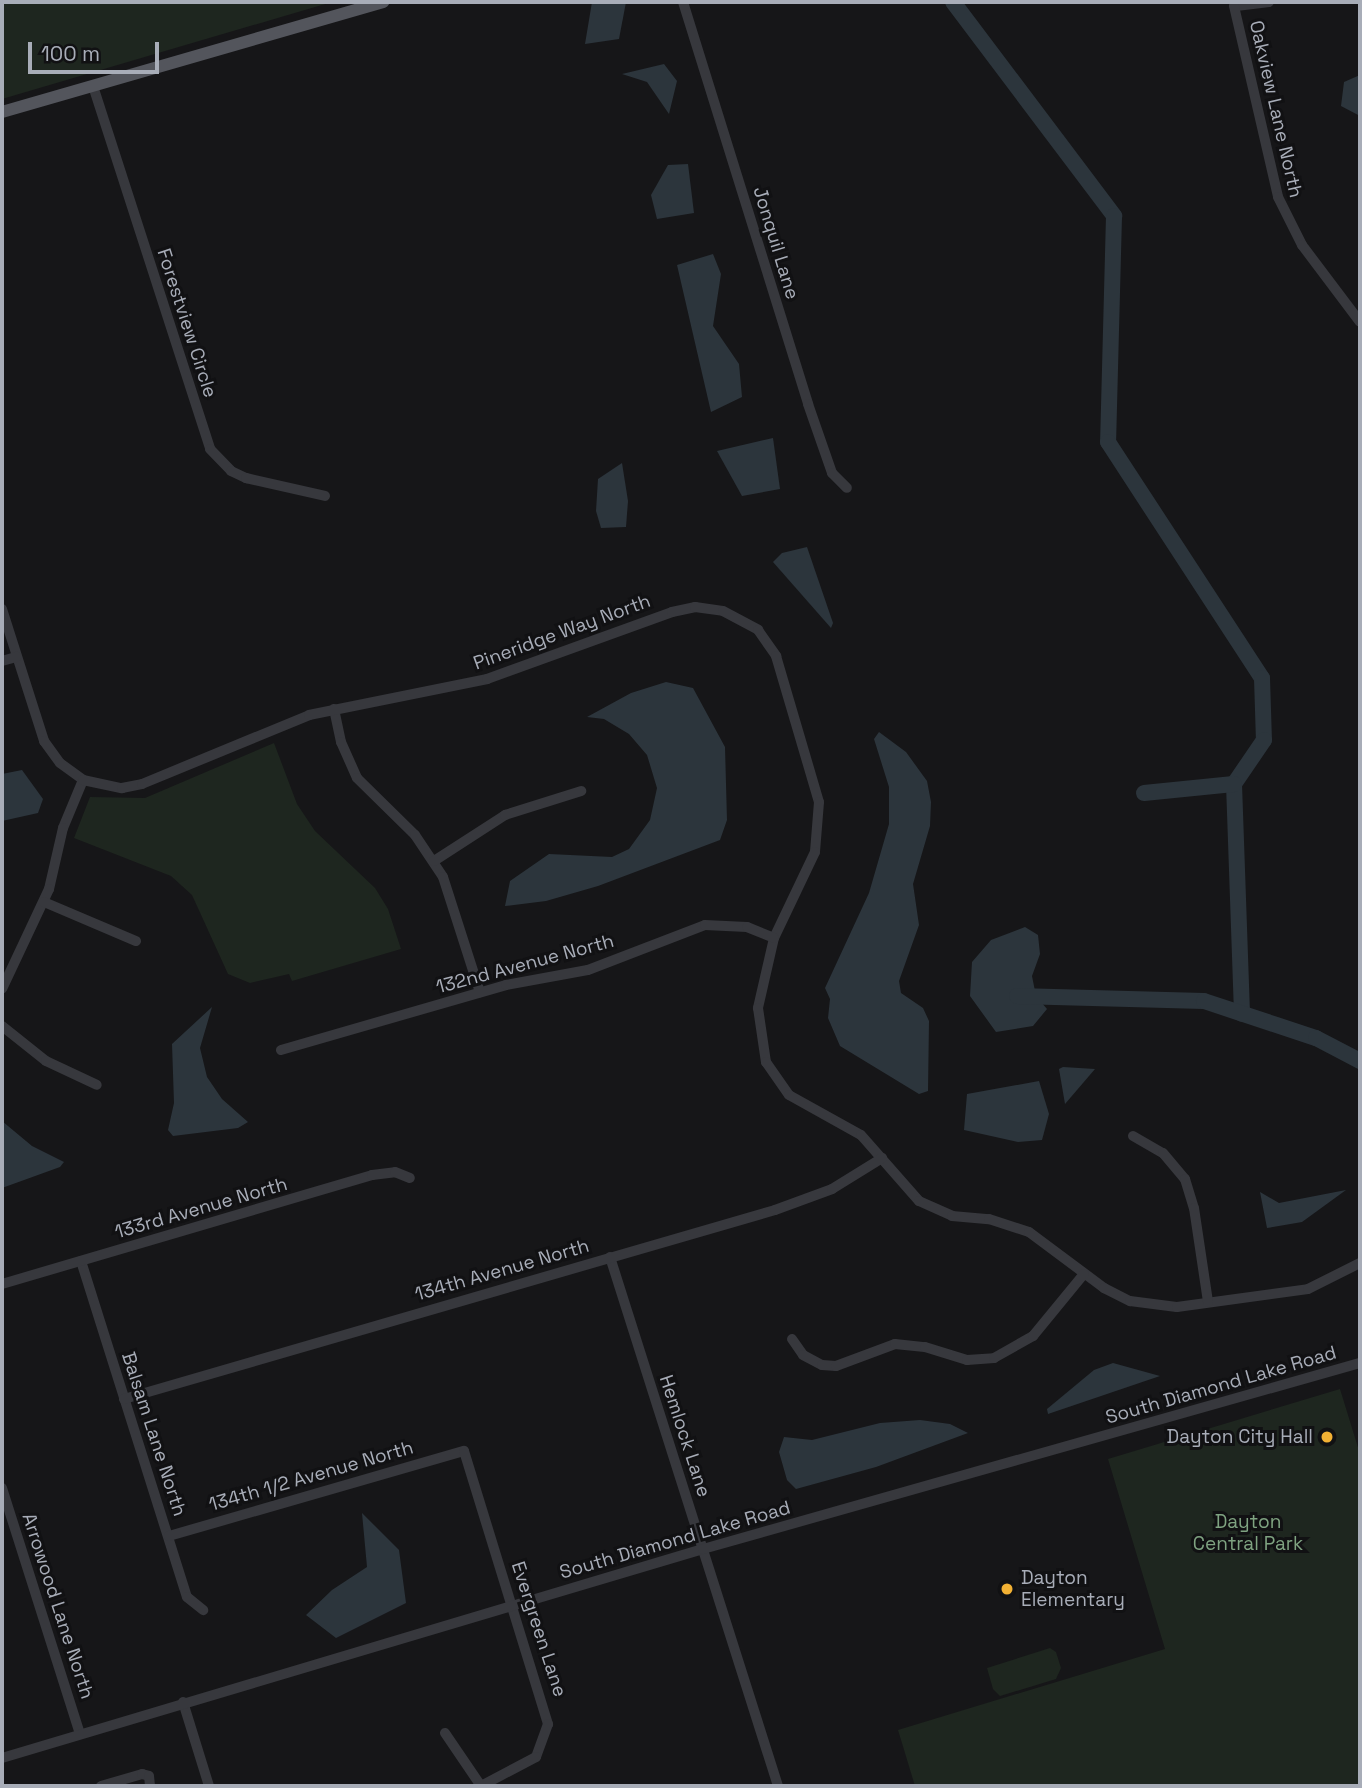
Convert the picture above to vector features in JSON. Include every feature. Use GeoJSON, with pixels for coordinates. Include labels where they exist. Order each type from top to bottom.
{"type":"FeatureCollection","features":[{"type":"Feature","properties":{"kind":"main road"},"geometry":{"type":"LineString","coordinates":[[2,112],[383,2]]}},
{"type":"Feature","properties":{"kind":"street","name":"Jonquil Lane"},"geometry":{"type":"LineString","coordinates":[[683,2],[808,404],[832,473],[847,488]]}},
{"type":"Feature","properties":{"kind":"street","name":"Oakview Lane North"},"geometry":{"type":"LineString","coordinates":[[1269,2],[1234,6],[1282,211],[1301,245],[1360,322]]}},
{"type":"Feature","properties":{"kind":"street","name":"Forestview Circle"},"geometry":{"type":"LineString","coordinates":[[93,86],[210,449],[219,461],[246,478],[325,496]]}},
{"type":"Feature","properties":{"kind":"street","name":"Pineridge Way North"},"geometry":{"type":"LineString","coordinates":[[83,780],[122,788],[142,785],[284,723],[334,709],[487,679],[672,612],[708,607],[735,615],[758,631],[776,656],[819,803],[815,852],[774,938],[758,1008],[760,1044],[766,1062],[789,1095],[808,1109],[848,1125],[882,1158],[919,1201],[952,1216],[989,1219],[1029,1232],[1084,1273],[1130,1301],[1154,1307],[1308,1289],[1360,1263]]}},
{"type":"Feature","properties":{"kind":"street"},"geometry":{"type":"LineString","coordinates":[[2,609],[44,741],[60,762],[83,780],[63,828],[44,902],[2,989]]}},
{"type":"Feature","properties":{"kind":"street"},"geometry":{"type":"LineString","coordinates":[[2,661],[16,657]]}},
{"type":"Feature","properties":{"kind":"street"},"geometry":{"type":"LineString","coordinates":[[334,709],[341,742],[357,778],[435,861],[452,897],[480,992]]}},
{"type":"Feature","properties":{"kind":"street"},"geometry":{"type":"LineString","coordinates":[[435,861],[505,815],[581,791]]}},
{"type":"Feature","properties":{"kind":"street"},"geometry":{"type":"LineString","coordinates":[[44,902],[136,941]]}},
{"type":"Feature","properties":{"kind":"street","name":"132nd Avenue North"},"geometry":{"type":"LineString","coordinates":[[282,1049],[480,992],[588,970],[705,925],[727,923],[774,938]]}},
{"type":"Feature","properties":{"kind":"street"},"geometry":{"type":"LineString","coordinates":[[2,1026],[46,1061],[97,1085]]}},
{"type":"Feature","properties":{"kind":"street"},"geometry":{"type":"LineString","coordinates":[[1133,1136],[1163,1153],[1185,1179],[1194,1208],[1208,1302]]}},
{"type":"Feature","properties":{"kind":"street","name":"134th Avenue North"},"geometry":{"type":"LineString","coordinates":[[124,1399],[808,1199],[882,1158]]}},
{"type":"Feature","properties":{"kind":"street","name":"133rd Avenue North"},"geometry":{"type":"LineString","coordinates":[[2,1284],[372,1175],[395,1172],[410,1178]]}},
{"type":"Feature","properties":{"kind":"street","name":"Hemlock Lane"},"geometry":{"type":"LineString","coordinates":[[610,1257],[778,1786]]}},
{"type":"Feature","properties":{"kind":"street","name":"Balsam Lane North"},"geometry":{"type":"LineString","coordinates":[[81,1261],[187,1597],[203,1610]]}},
{"type":"Feature","properties":{"kind":"street"},"geometry":{"type":"LineString","coordinates":[[792,1339],[803,1355],[822,1365],[836,1366],[895,1344],[925,1347],[967,1360],[994,1358],[1033,1336],[1084,1273]]}},
{"type":"Feature","properties":{"kind":"street","name":"South Diamond Lake Road"},"geometry":{"type":"LineString","coordinates":[[2,1758],[703,1549],[1360,1363]]}},
{"type":"Feature","properties":{"kind":"street","name":"134th 1/2 Avenue North"},"geometry":{"type":"LineString","coordinates":[[169,1536],[464,1451]]}},
{"type":"Feature","properties":{"kind":"street","name":"Evergreen Lane"},"geometry":{"type":"LineString","coordinates":[[464,1451],[546,1710],[547,1734],[526,1766],[481,1786]]}},
{"type":"Feature","properties":{"kind":"street","name":"Arrowood Lane North"},"geometry":{"type":"LineString","coordinates":[[2,1488],[80,1734]]}},
{"type":"Feature","properties":{"kind":"street"},"geometry":{"type":"LineString","coordinates":[[183,1702],[209,1786]]}},
{"type":"Feature","properties":{"kind":"street"},"geometry":{"type":"LineString","coordinates":[[445,1733],[481,1786]]}},
{"type":"Feature","properties":{"kind":"street"},"geometry":{"type":"LineString","coordinates":[[101,1786],[142,1774],[149,1776],[150,1786]]}},
{"type":"Feature","properties":{"kind":"green space"},"geometry":{"type":"Polygon","coordinates":[[[2,2],[332,2],[2,99],[2,2]]]}},
{"type":"Feature","properties":{"kind":"green space"},"geometry":{"type":"Polygon","coordinates":[[[274,743],[297,804],[315,831],[375,888],[388,909],[401,949],[292,981],[289,974],[250,983],[228,974],[192,895],[171,876],[74,838],[90,797],[145,798],[274,743]]]}},
{"type":"Feature","properties":{"kind":"green space","name":"Dayton Central Park"},"geometry":{"type":"Polygon","coordinates":[[[1340,1389],[1360,1454],[1360,1786],[915,1786],[898,1730],[1165,1649],[1108,1459],[1340,1389]]]}},
{"type":"Feature","properties":{"kind":"green space"},"geometry":{"type":"Polygon","coordinates":[[[1050,1648],[1056,1652],[1061,1668],[1056,1679],[1000,1696],[993,1689],[987,1668],[1050,1648]]]}},
{"type":"Feature","properties":{"kind":"shaded area"},"geometry":{"type":"Polygon","coordinates":[[[592,2],[626,2],[619,39],[585,44],[592,2]]]}},
{"type":"Feature","properties":{"kind":"shaded area"},"geometry":{"type":"Polygon","coordinates":[[[664,64],[677,81],[669,114],[647,82],[622,74],[664,64]]]}},
{"type":"Feature","properties":{"kind":"shaded area"},"geometry":{"type":"Polygon","coordinates":[[[1360,75],[1360,116],[1341,106],[1344,82],[1360,75]]]}},
{"type":"Feature","properties":{"kind":"shaded area"},"geometry":{"type":"Polygon","coordinates":[[[688,164],[694,213],[657,219],[651,195],[668,165],[688,164]]]}},
{"type":"Feature","properties":{"kind":"shaded area"},"geometry":{"type":"Polygon","coordinates":[[[713,254],[721,274],[713,326],[739,364],[742,397],[711,412],[677,265],[713,254]]]}},
{"type":"Feature","properties":{"kind":"shaded area"},"geometry":{"type":"Polygon","coordinates":[[[773,438],[780,489],[742,496],[717,451],[773,438]]]}},
{"type":"Feature","properties":{"kind":"shaded area"},"geometry":{"type":"Polygon","coordinates":[[[622,463],[628,501],[626,527],[601,528],[596,511],[598,479],[622,463]]]}},
{"type":"Feature","properties":{"kind":"shaded area"},"geometry":{"type":"Polygon","coordinates":[[[807,547],[833,623],[831,628],[773,562],[782,553],[807,547]]]}},
{"type":"Feature","properties":{"kind":"shaded area"},"geometry":{"type":"Polygon","coordinates":[[[666,682],[693,688],[725,747],[727,820],[720,840],[598,886],[546,901],[505,906],[510,881],[549,854],[612,857],[629,849],[650,820],[657,788],[647,755],[629,734],[604,719],[587,717],[631,693],[666,682]]]}},
{"type":"Feature","properties":{"kind":"shaded area"},"geometry":{"type":"Polygon","coordinates":[[[879,732],[906,752],[927,781],[931,802],[930,826],[913,884],[919,925],[899,981],[901,993],[923,1008],[929,1021],[928,1091],[919,1094],[840,1046],[828,1018],[830,999],[825,988],[869,893],[889,824],[889,787],[874,739],[879,732]]]}},
{"type":"Feature","properties":{"kind":"shaded area"},"geometry":{"type":"Polygon","coordinates":[[[22,770],[43,799],[38,813],[2,821],[2,774],[22,770]]]}},
{"type":"Feature","properties":{"kind":"shaded area"},"geometry":{"type":"Polygon","coordinates":[[[1025,927],[1038,935],[1040,954],[1032,976],[1036,996],[1047,1009],[1033,1026],[996,1032],[970,996],[972,962],[991,940],[1025,927]]]}},
{"type":"Feature","properties":{"kind":"shaded area"},"geometry":{"type":"Polygon","coordinates":[[[212,1007],[200,1048],[207,1077],[222,1099],[248,1122],[238,1128],[173,1136],[168,1130],[174,1103],[172,1044],[212,1007]]]}},
{"type":"Feature","properties":{"kind":"shaded area"},"geometry":{"type":"Polygon","coordinates":[[[1059,1069],[1095,1069],[1065,1104],[1059,1069]]]}},
{"type":"Feature","properties":{"kind":"shaded area"},"geometry":{"type":"Polygon","coordinates":[[[1039,1081],[1049,1114],[1042,1140],[1018,1142],[964,1130],[967,1094],[1039,1081]]]}},
{"type":"Feature","properties":{"kind":"shaded area"},"geometry":{"type":"Polygon","coordinates":[[[2,1121],[32,1146],[64,1162],[60,1167],[2,1188],[2,1121]]]}},
{"type":"Feature","properties":{"kind":"shaded area"},"geometry":{"type":"Polygon","coordinates":[[[1346,1190],[1302,1222],[1267,1228],[1260,1192],[1279,1203],[1346,1190]]]}},
{"type":"Feature","properties":{"kind":"shaded area"},"geometry":{"type":"Polygon","coordinates":[[[1113,1363],[1160,1376],[1048,1414],[1047,1409],[1094,1370],[1113,1363]]]}},
{"type":"Feature","properties":{"kind":"shaded area"},"geometry":{"type":"Polygon","coordinates":[[[920,1420],[950,1424],[968,1433],[876,1467],[796,1489],[787,1480],[779,1452],[784,1437],[812,1440],[880,1423],[920,1420]]]}},
{"type":"Feature","properties":{"kind":"shaded area"},"geometry":{"type":"Polygon","coordinates":[[[362,1513],[399,1550],[406,1603],[336,1638],[306,1615],[332,1590],[367,1567],[362,1513]]]}},
{"type":"Feature","properties":{"kind":"waterway"},"geometry":{"type":"LineString","coordinates":[[953,2],[1114,216],[1108,442],[1262,678],[1264,740],[1234,784],[1242,1014]]}},
{"type":"Feature","properties":{"kind":"waterway"},"geometry":{"type":"LineString","coordinates":[[1144,793],[1234,784]]}},
{"type":"Feature","properties":{"kind":"waterway"},"geometry":{"type":"LineString","coordinates":[[1017,996],[1204,1001],[1316,1038],[1360,1061]]}},
{"type":"Feature","properties":{"kind":"place","name":"Dayton City Hall"},"geometry":{"type":"Point","coordinates":[1327,1437]}},
{"type":"Feature","properties":{"kind":"place","name":"Dayton Elementary"},"geometry":{"type":"Point","coordinates":[1007,1589]}}]}
